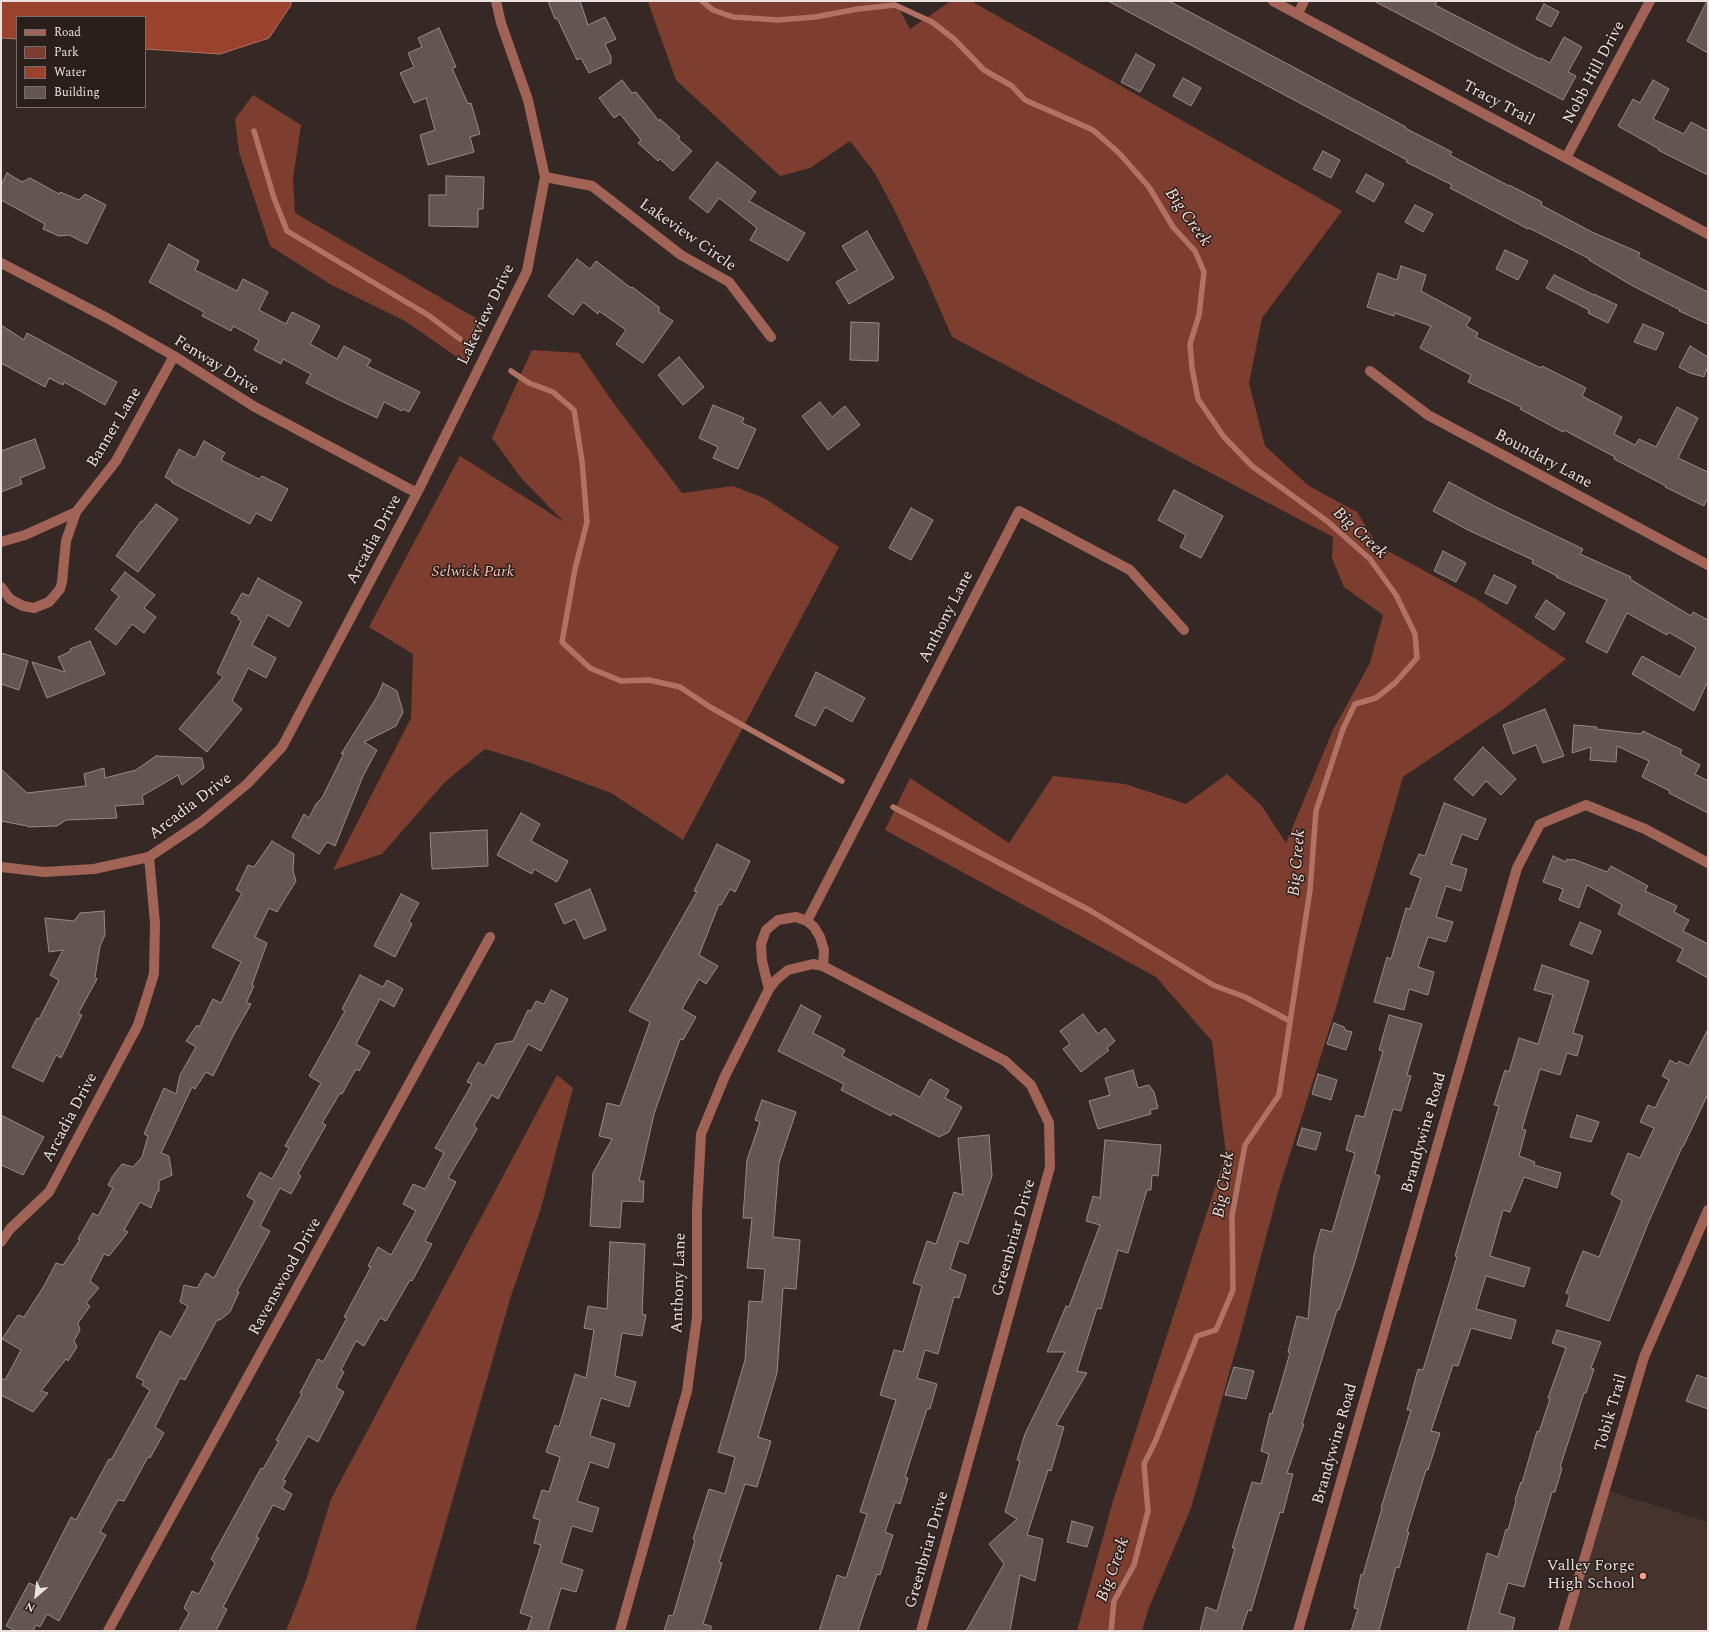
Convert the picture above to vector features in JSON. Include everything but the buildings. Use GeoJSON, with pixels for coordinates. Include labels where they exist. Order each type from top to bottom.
{"type":"FeatureCollection","features":[{"type":"Feature","properties":{"kind":"street","name":"Lakeview Drive"},"geometry":{"type":"LineString","coordinates":[[417,493],[527,271],[545,177],[528,100],[501,23],[496,1]]}},
{"type":"Feature","properties":{"kind":"street","name":"Tracy Trail"},"geometry":{"type":"LineString","coordinates":[[1273,1],[1708,234]]}},
{"type":"Feature","properties":{"kind":"street"},"geometry":{"type":"LineString","coordinates":[[1298,14],[1304,1]]}},
{"type":"Feature","properties":{"kind":"street","name":"Nobb Hill Drive"},"geometry":{"type":"LineString","coordinates":[[1566,158],[1650,1]]}},
{"type":"Feature","properties":{"kind":"street","name":"Lakeview Circle"},"geometry":{"type":"LineString","coordinates":[[545,177],[592,186],[682,255],[729,282],[772,337]]}},
{"type":"Feature","properties":{"kind":"street","name":"Fenway Drive"},"geometry":{"type":"LineString","coordinates":[[1,263],[107,318],[174,356],[255,407],[417,493]]}},
{"type":"Feature","properties":{"kind":"street","name":"Banner Lane"},"geometry":{"type":"LineString","coordinates":[[1,587],[10,599],[22,606],[34,608],[49,602],[60,589],[66,541],[76,512],[116,461],[174,356]]}},
{"type":"Feature","properties":{"kind":"street","name":"Boundary Lane"},"geometry":{"type":"LineString","coordinates":[[1370,371],[1428,415],[1708,565]]}},
{"type":"Feature","properties":{"kind":"street","name":"Arcadia Drive"},"geometry":{"type":"LineString","coordinates":[[1,1242],[10,1229],[49,1192],[138,1025],[154,974],[155,923],[149,857],[201,822],[247,784],[282,747],[417,493]]}},
{"type":"Feature","properties":{"kind":"street","name":"Anthony Lane"},"geometry":{"type":"LineString","coordinates":[[807,921],[1018,511],[1130,570],[1184,630]]}},
{"type":"Feature","properties":{"kind":"street","name":"Banner Lane"},"geometry":{"type":"LineString","coordinates":[[1,542],[26,535],[76,512]]}},
{"type":"Feature","properties":{"kind":"street","name":"Brandywine Road"},"geometry":{"type":"LineString","coordinates":[[1298,1631],[1517,868],[1540,824],[1586,805],[1645,829],[1708,863]]}},
{"type":"Feature","properties":{"kind":"street"},"geometry":{"type":"LineString","coordinates":[[1,867],[44,872],[94,869],[149,857]]}},
{"type":"Feature","properties":{"kind":"street"},"geometry":{"type":"LineString","coordinates":[[769,989],[762,962],[761,944],[766,930],[778,920],[796,917],[807,921],[814,927],[820,937],[824,950],[823,966]]}},
{"type":"Feature","properties":{"kind":"street","name":"Ravenswood Drive"},"geometry":{"type":"LineString","coordinates":[[108,1631],[490,937]]}},
{"type":"Feature","properties":{"kind":"street","name":"Anthony Lane"},"geometry":{"type":"LineString","coordinates":[[620,1631],[687,1391],[697,1318],[697,1210],[701,1134],[725,1076],[769,989],[776,980],[788,970],[813,964],[823,966]]}},
{"type":"Feature","properties":{"kind":"street","name":"Greenbriar Drive"},"geometry":{"type":"LineString","coordinates":[[823,966],[1005,1061],[1031,1085],[1049,1124],[1050,1168],[921,1631]]}},
{"type":"Feature","properties":{"kind":"street","name":"Tobik Trail"},"geometry":{"type":"LineString","coordinates":[[1563,1631],[1644,1357],[1708,1210]]}},
{"type":"Feature","properties":{"kind":"street"},"geometry":{"type":"LineString","coordinates":[[1,1224],[10,1229]]}},
{"type":"Feature","properties":{"kind":"shaded area","name":"Valley Forge High School"},"geometry":{"type":"Polygon","coordinates":[[[1605,1490],[1708,1522],[1708,1631],[1563,1631],[1605,1490]]]}},
{"type":"Feature","properties":{"kind":"green space"},"geometry":{"type":"Polygon","coordinates":[[[646,1],[895,1],[910,29],[951,1],[971,1],[1342,211],[1262,318],[1249,383],[1265,446],[1309,486],[1357,512],[1377,545],[1476,599],[1566,659],[1505,708],[1403,777],[1335,1011],[1278,1192],[1240,1335],[1191,1508],[1148,1610],[1142,1631],[1077,1631],[1113,1501],[1226,1154],[1212,1041],[1156,977],[885,830],[910,778],[1009,843],[1053,776],[1125,784],[1186,804],[1227,774],[1261,805],[1286,843],[1333,730],[1370,663],[1383,615],[1344,587],[1332,558],[1333,537],[952,337],[894,209],[874,172],[850,141],[810,168],[780,176],[676,80],[648,2],[646,1]]]}},
{"type":"Feature","properties":{"kind":"green space"},"geometry":{"type":"Polygon","coordinates":[[[253,95],[301,125],[293,179],[295,213],[486,324],[467,364],[405,321],[330,284],[270,246],[239,152],[235,119],[253,95]]]}},
{"type":"Feature","properties":{"kind":"green space","name":"Selwick Park"},"geometry":{"type":"Polygon","coordinates":[[[532,350],[579,353],[612,401],[682,493],[733,486],[764,498],[839,547],[683,840],[611,793],[528,762],[485,749],[445,782],[382,854],[333,870],[411,718],[413,654],[369,627],[460,456],[564,522],[522,479],[492,438],[532,350]]]}},
{"type":"Feature","properties":{"kind":"green space"},"geometry":{"type":"Polygon","coordinates":[[[557,1075],[573,1088],[541,1208],[510,1299],[415,1631],[286,1631],[306,1580],[331,1499],[557,1075]]]}},
{"type":"Feature","properties":{"kind":"water"},"geometry":{"type":"Polygon","coordinates":[[[1,1],[291,1],[291,5],[269,38],[220,54],[146,49],[146,16],[16,16],[16,39],[1,38],[1,1]]]}},
{"type":"Feature","properties":{"kind":"waterway","name":"Big Creek"},"geometry":{"type":"LineString","coordinates":[[702,1],[713,10],[733,17],[778,20],[815,17],[858,9],[895,5],[932,22],[954,39],[984,70],[1012,86],[1025,100],[1093,130],[1119,153],[1149,187],[1173,227],[1195,251],[1204,272],[1199,315],[1190,344],[1192,368],[1198,399],[1224,437],[1252,466],[1327,521],[1370,559],[1396,595],[1415,634],[1417,658],[1395,683],[1376,698],[1355,704],[1343,729],[1316,811],[1310,890],[1279,1095],[1245,1145],[1232,1216],[1233,1290],[1216,1330],[1197,1336],[1155,1442],[1144,1464],[1148,1511],[1134,1565],[1114,1601],[1111,1631]]}},
{"type":"Feature","properties":{"kind":"waterway"},"geometry":{"type":"LineString","coordinates":[[254,131],[274,198],[287,231],[428,315],[460,339]]}},
{"type":"Feature","properties":{"kind":"waterway"},"geometry":{"type":"LineString","coordinates":[[511,371],[529,383],[553,392],[574,410],[582,461],[587,522],[575,569],[562,642],[590,668],[621,681],[649,680],[680,687],[710,707],[842,781]]}},
{"type":"Feature","properties":{"kind":"waterway"},"geometry":{"type":"LineString","coordinates":[[893,807],[1091,911],[1213,985],[1245,997],[1290,1021]]}},
{"type":"Feature","properties":{"kind":"place","name":"Valley Forge High School"},"geometry":{"type":"Point","coordinates":[1643,1576]}}]}
